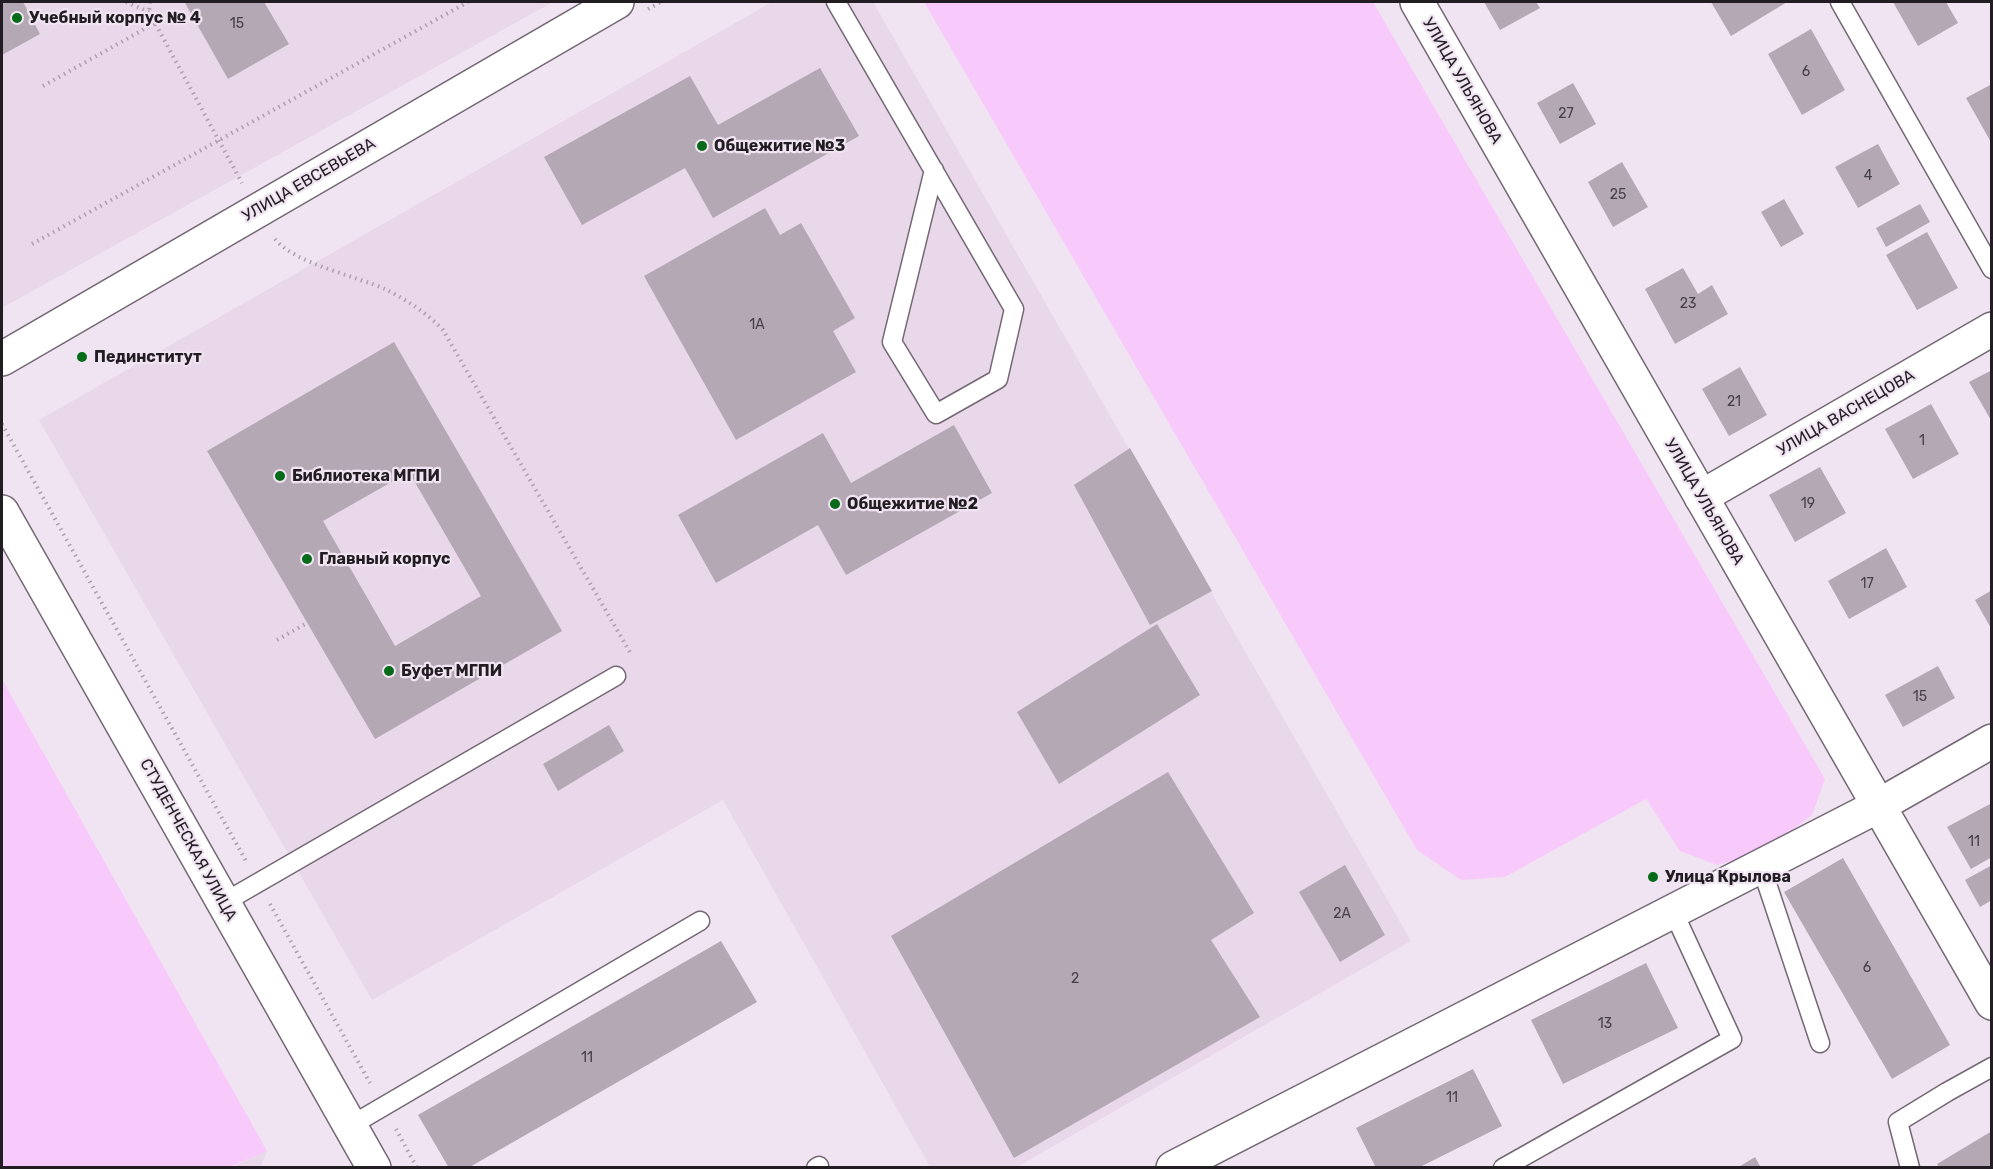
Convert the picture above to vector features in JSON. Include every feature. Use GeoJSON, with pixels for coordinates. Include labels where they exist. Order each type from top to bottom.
{"type":"FeatureCollection","features":[{"type":"Feature","properties":{"kind":"street","name":"УЛИЦА ЕВСЕВЬЕВА"},"geometry":{"type":"LineString","coordinates":[[2,359],[617,2]]}},
{"type":"Feature","properties":{"kind":"street","name":"УЛИЦА УЛЬЯНОВА"},"geometry":{"type":"LineString","coordinates":[[1417,2],[1992,1003]]}},
{"type":"Feature","properties":{"kind":"street","name":"УЛИЦА ВАСНЕЦОВА"},"geometry":{"type":"LineString","coordinates":[[1701,497],[1992,329]]}},
{"type":"Feature","properties":{"kind":"street","name":"СТУДЕНЧЕСКАЯ УЛИЦА"},"geometry":{"type":"LineString","coordinates":[[2,512],[374,1167]]}},
{"type":"Feature","properties":{"kind":"street"},"geometry":{"type":"LineString","coordinates":[[1173,1167],[1878,806],[1992,741]]}},
{"type":"Feature","properties":{"kind":"lane"},"geometry":{"type":"LineString","coordinates":[[836,2],[934,170],[1014,309],[998,379],[936,414],[892,342],[934,170]]}},
{"type":"Feature","properties":{"kind":"lane"},"geometry":{"type":"LineString","coordinates":[[1840,2],[1992,269]]}},
{"type":"Feature","properties":{"kind":"lane"},"geometry":{"type":"LineString","coordinates":[[223,903],[616,676]]}},
{"type":"Feature","properties":{"kind":"lane"},"geometry":{"type":"LineString","coordinates":[[1761,866],[1820,1042]]}},
{"type":"Feature","properties":{"kind":"lane"},"geometry":{"type":"LineString","coordinates":[[1503,1167],[1732,1039],[1673,911]]}},
{"type":"Feature","properties":{"kind":"lane"},"geometry":{"type":"LineString","coordinates":[[350,1126],[700,921]]}},
{"type":"Feature","properties":{"kind":"lane"},"geometry":{"type":"LineString","coordinates":[[1910,1167],[1898,1122],[1992,1067]]}},
{"type":"Feature","properties":{"kind":"path"},"geometry":{"type":"LineString","coordinates":[[126,2],[149,12]]}},
{"type":"Feature","properties":{"kind":"path"},"geometry":{"type":"LineString","coordinates":[[150,2],[149,12],[257,211],[279,243],[297,256],[386,290],[416,307],[443,330],[631,653],[630,662],[625,671],[616,676]]}},
{"type":"Feature","properties":{"kind":"path"},"geometry":{"type":"LineString","coordinates":[[32,244],[468,2]]}},
{"type":"Feature","properties":{"kind":"path"},"geometry":{"type":"LineString","coordinates":[[43,86],[155,23]]}},
{"type":"Feature","properties":{"kind":"path"},"geometry":{"type":"LineString","coordinates":[[2,424],[417,1167]]}},
{"type":"Feature","properties":{"kind":"path"},"geometry":{"type":"LineString","coordinates":[[277,640],[308,623]]}},
{"type":"Feature","properties":{"kind":"shaded area"},"geometry":{"type":"Polygon","coordinates":[[[2,2],[553,2],[2,308],[2,2]]]}},
{"type":"Feature","properties":{"kind":"shaded area"},"geometry":{"type":"Polygon","coordinates":[[[772,2],[873,2],[1411,941],[1017,1167],[930,1167],[723,800],[372,1000],[39,420],[772,2]]]}},
{"type":"Feature","properties":{"kind":"shaded area"},"geometry":{"type":"Polygon","coordinates":[[[924,2],[1373,2],[1825,779],[1812,815],[1761,854],[1717,865],[1680,851],[1646,799],[1505,877],[1461,880],[1417,850],[924,2]]]}},
{"type":"Feature","properties":{"kind":"shaded area"},"geometry":{"type":"Polygon","coordinates":[[[2,679],[267,1151],[230,1167],[2,1167],[2,679]]]}},
{"type":"Feature","properties":{"kind":"shaded area"},"geometry":{"type":"Polygon","coordinates":[[[267,1151],[261,1167],[230,1168],[247,1160],[267,1151]]]}},
{"type":"Feature","properties":{"kind":"building","name":"Учебный корпус № 4"},"geometry":{"type":"Polygon","coordinates":[[[2,2],[23,2],[40,34],[2,55],[2,2]]]}},
{"type":"Feature","properties":{"kind":"building"},"geometry":{"type":"Polygon","coordinates":[[[264,2],[289,44],[228,79],[185,3],[264,2]]]}},
{"type":"Feature","properties":{"kind":"building"},"geometry":{"type":"Polygon","coordinates":[[[1484,2],[1536,2],[1540,8],[1500,30],[1484,2]]]}},
{"type":"Feature","properties":{"kind":"building"},"geometry":{"type":"Polygon","coordinates":[[[1711,2],[1787,2],[1731,36],[1711,2]]]}},
{"type":"Feature","properties":{"kind":"building"},"geometry":{"type":"Polygon","coordinates":[[[1893,2],[1946,2],[1958,23],[1918,46],[1893,2]]]}},
{"type":"Feature","properties":{"kind":"building"},"geometry":{"type":"Polygon","coordinates":[[[1811,29],[1845,90],[1802,115],[1768,54],[1811,29]]]}},
{"type":"Feature","properties":{"kind":"building","name":"Общежитие №3"},"geometry":{"type":"Polygon","coordinates":[[[820,68],[859,136],[713,218],[685,168],[582,225],[544,157],[690,76],[718,125],[820,68]]]}},
{"type":"Feature","properties":{"kind":"building"},"geometry":{"type":"Polygon","coordinates":[[[1573,83],[1596,124],[1560,144],[1537,103],[1573,83]]]}},
{"type":"Feature","properties":{"kind":"building"},"geometry":{"type":"Polygon","coordinates":[[[1992,84],[1992,144],[1966,98],[1992,84]]]}},
{"type":"Feature","properties":{"kind":"building"},"geometry":{"type":"Polygon","coordinates":[[[1878,144],[1900,184],[1858,208],[1835,167],[1878,144]]]}},
{"type":"Feature","properties":{"kind":"building"},"geometry":{"type":"Polygon","coordinates":[[[1622,162],[1648,207],[1613,227],[1588,182],[1622,162]]]}},
{"type":"Feature","properties":{"kind":"building"},"geometry":{"type":"Polygon","coordinates":[[[1784,199],[1804,234],[1781,247],[1761,212],[1784,199]]]}},
{"type":"Feature","properties":{"kind":"building"},"geometry":{"type":"Polygon","coordinates":[[[1920,204],[1930,222],[1886,247],[1876,228],[1920,204]]]}},
{"type":"Feature","properties":{"kind":"building"},"geometry":{"type":"Polygon","coordinates":[[[765,208],[780,235],[801,223],[855,318],[833,331],[856,372],[736,440],[644,276],[765,208]]]}},
{"type":"Feature","properties":{"kind":"building"},"geometry":{"type":"Polygon","coordinates":[[[1927,232],[1958,288],[1917,310],[1886,255],[1927,232]]]}},
{"type":"Feature","properties":{"kind":"building"},"geometry":{"type":"Polygon","coordinates":[[[1683,268],[1698,294],[1712,285],[1728,314],[1675,344],[1645,289],[1683,268]]]}},
{"type":"Feature","properties":{"kind":"building","name":"Главный корпус"},"geometry":{"type":"Polygon","coordinates":[[[394,342],[562,631],[375,739],[207,451],[394,342]],[[409,472],[323,521],[395,646],[481,596],[409,472]]]}},
{"type":"Feature","properties":{"kind":"building"},"geometry":{"type":"Polygon","coordinates":[[[1740,367],[1767,415],[1729,436],[1702,389],[1740,367]]]}},
{"type":"Feature","properties":{"kind":"building"},"geometry":{"type":"Polygon","coordinates":[[[1992,370],[1992,422],[1969,382],[1992,370]]]}},
{"type":"Feature","properties":{"kind":"building"},"geometry":{"type":"Polygon","coordinates":[[[1931,404],[1959,454],[1913,479],[1885,429],[1931,404]]]}},
{"type":"Feature","properties":{"kind":"building","name":"Общежитие №2"},"geometry":{"type":"Polygon","coordinates":[[[954,425],[992,493],[846,575],[818,525],[716,583],[678,515],[823,433],[851,483],[954,425]]]}},
{"type":"Feature","properties":{"kind":"building"},"geometry":{"type":"Polygon","coordinates":[[[1130,448],[1212,591],[1150,625],[1074,485],[1130,448]]]}},
{"type":"Feature","properties":{"kind":"building"},"geometry":{"type":"Polygon","coordinates":[[[1820,467],[1846,513],[1795,542],[1769,495],[1820,467]]]}},
{"type":"Feature","properties":{"kind":"building"},"geometry":{"type":"Polygon","coordinates":[[[1886,548],[1907,587],[1849,619],[1828,581],[1886,548]]]}},
{"type":"Feature","properties":{"kind":"building"},"geometry":{"type":"Polygon","coordinates":[[[1992,590],[1992,630],[1975,600],[1992,590]]]}},
{"type":"Feature","properties":{"kind":"building"},"geometry":{"type":"Polygon","coordinates":[[[1157,624],[1200,695],[1059,784],[1017,712],[1157,624]]]}},
{"type":"Feature","properties":{"kind":"building"},"geometry":{"type":"Polygon","coordinates":[[[1938,666],[1955,698],[1903,727],[1885,695],[1938,666]]]}},
{"type":"Feature","properties":{"kind":"building"},"geometry":{"type":"Polygon","coordinates":[[[609,725],[624,751],[558,791],[543,764],[609,725]]]}},
{"type":"Feature","properties":{"kind":"building"},"geometry":{"type":"Polygon","coordinates":[[[1168,772],[1254,913],[1211,940],[1260,1017],[1014,1158],[891,936],[1168,772]]]}},
{"type":"Feature","properties":{"kind":"building"},"geometry":{"type":"Polygon","coordinates":[[[1990,804],[1992,807],[1992,857],[1971,869],[1947,827],[1990,804]]]}},
{"type":"Feature","properties":{"kind":"building"},"geometry":{"type":"Polygon","coordinates":[[[1843,858],[1950,1045],[1892,1079],[1784,892],[1843,858]]]}},
{"type":"Feature","properties":{"kind":"building"},"geometry":{"type":"Polygon","coordinates":[[[1345,865],[1385,935],[1340,962],[1299,892],[1345,865]]]}},
{"type":"Feature","properties":{"kind":"building"},"geometry":{"type":"Polygon","coordinates":[[[1992,865],[1992,900],[1980,907],[1965,880],[1992,865]]]}},
{"type":"Feature","properties":{"kind":"building"},"geometry":{"type":"Polygon","coordinates":[[[721,941],[757,1002],[468,1168],[449,1168],[418,1115],[721,941]]]}},
{"type":"Feature","properties":{"kind":"building"},"geometry":{"type":"Polygon","coordinates":[[[1646,963],[1678,1028],[1563,1084],[1531,1020],[1646,963]]]}},
{"type":"Feature","properties":{"kind":"building"},"geometry":{"type":"Polygon","coordinates":[[[1473,1069],[1502,1126],[1418,1168],[1376,1168],[1356,1128],[1473,1069]]]}},
{"type":"Feature","properties":{"kind":"building"},"geometry":{"type":"Polygon","coordinates":[[[1992,1131],[1992,1168],[1939,1168],[1937,1164],[1992,1131]]]}},
{"type":"Feature","properties":{"kind":"building"},"geometry":{"type":"Polygon","coordinates":[[[1755,1157],[1761,1168],[1737,1168],[1755,1157]]]}},
{"type":"Feature","properties":{"kind":"place","name":"Учебный корпус № 4"},"geometry":{"type":"Point","coordinates":[17,18]}},
{"type":"Feature","properties":{"kind":"place","name":"Общежитие №3"},"geometry":{"type":"Point","coordinates":[702,146]}},
{"type":"Feature","properties":{"kind":"place","name":"Пединститут"},"geometry":{"type":"Point","coordinates":[82,357]}},
{"type":"Feature","properties":{"kind":"place","name":"Библиотека МГПИ"},"geometry":{"type":"Point","coordinates":[280,476]}},
{"type":"Feature","properties":{"kind":"place","name":"Общежитие №2"},"geometry":{"type":"Point","coordinates":[835,504]}},
{"type":"Feature","properties":{"kind":"place","name":"Главный корпус"},"geometry":{"type":"Point","coordinates":[307,559]}},
{"type":"Feature","properties":{"kind":"place","name":"Буфет МГПИ"},"geometry":{"type":"Point","coordinates":[389,671]}},
{"type":"Feature","properties":{"kind":"place","name":"Улица Крылова"},"geometry":{"type":"Point","coordinates":[1653,877]}}]}
